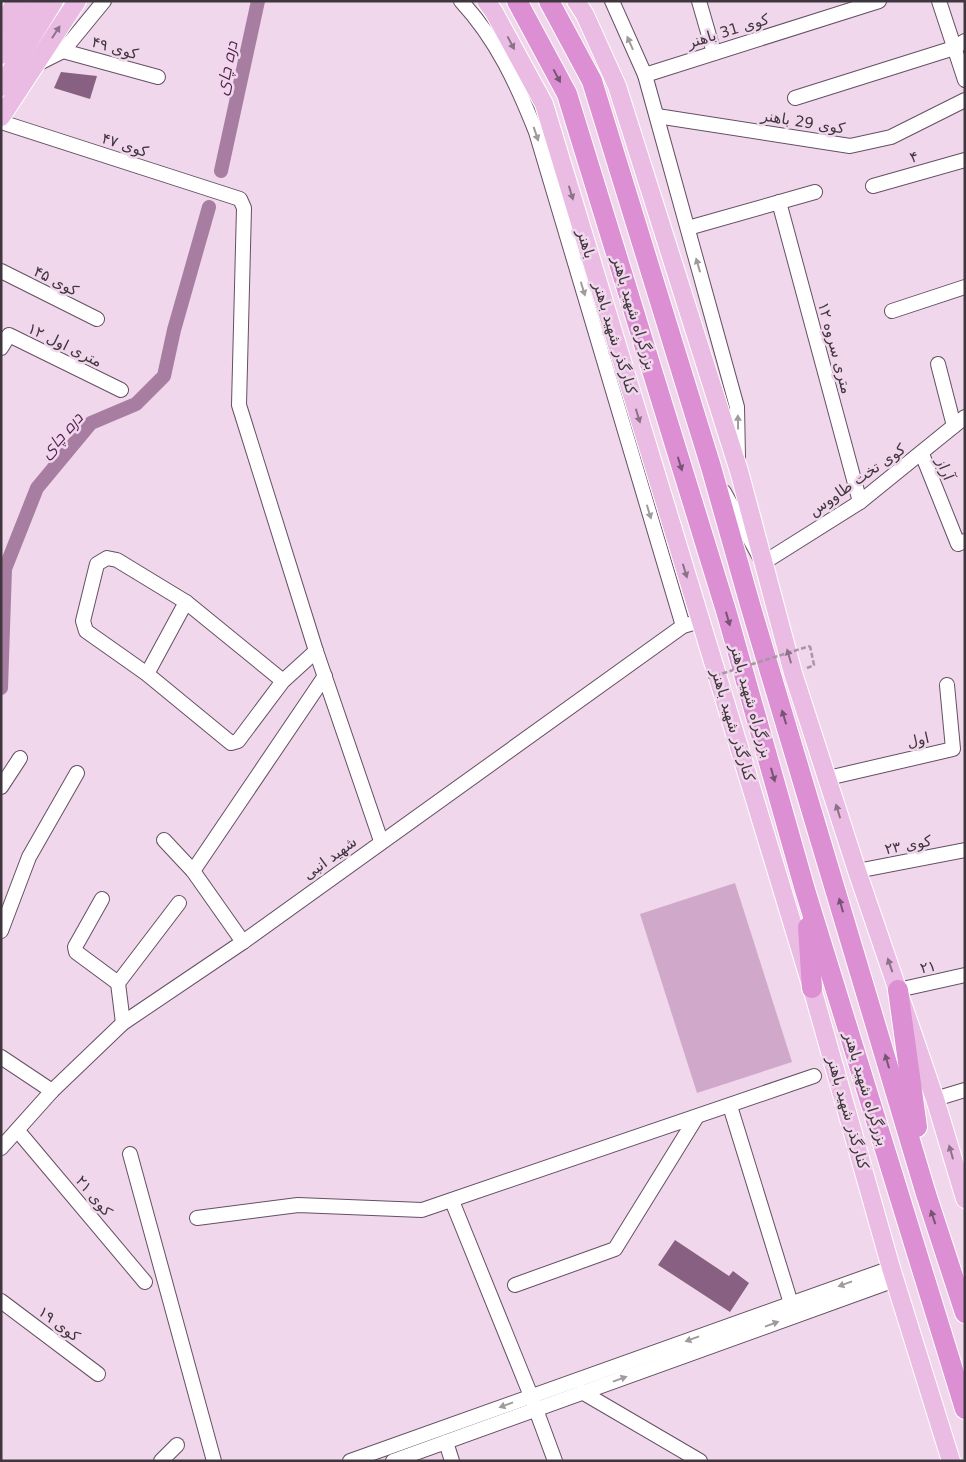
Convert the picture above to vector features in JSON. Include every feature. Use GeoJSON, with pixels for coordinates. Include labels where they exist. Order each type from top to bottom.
{"type":"FeatureCollection","features":[{"type":"Feature","properties":{"kind":"highway","name":"بزرگراه شهید باهنر"},"geometry":{"type":"LineString","coordinates":[[518,1],[567,94],[727,614],[805,890],[965,1408]]}},
{"type":"Feature","properties":{"kind":"highway","name":"بزرگراه شهید باهنر"},"geometry":{"type":"LineString","coordinates":[[549,1],[592,81],[711,467],[750,608],[831,870],[926,1194],[965,1313]]}},
{"type":"Feature","properties":{"kind":"highway"},"geometry":{"type":"LineString","coordinates":[[805,890],[812,988]]}},
{"type":"Feature","properties":{"kind":"highway"},"geometry":{"type":"LineString","coordinates":[[898,990],[926,1194]]}},
{"type":"Feature","properties":{"kind":"highway"},"geometry":{"type":"LineString","coordinates":[[919,1260],[944,1251]]}},
{"type":"Feature","properties":{"kind":"main road"},"geometry":{"type":"LineString","coordinates":[[1,27],[16,1]]}},
{"type":"Feature","properties":{"kind":"main road"},"geometry":{"type":"LineString","coordinates":[[1,55],[36,1]]}},
{"type":"Feature","properties":{"kind":"main road"},"geometry":{"type":"LineString","coordinates":[[1,87],[54,1]]}},
{"type":"Feature","properties":{"kind":"main road"},"geometry":{"type":"LineString","coordinates":[[1,117],[77,1]]}},
{"type":"Feature","properties":{"kind":"main road","name":"کنارگذر شهید باهنر"},"geometry":{"type":"LineString","coordinates":[[486,1],[494,12],[544,104],[812,988],[893,1274],[952,1461]]}},
{"type":"Feature","properties":{"kind":"main road"},"geometry":{"type":"LineString","coordinates":[[576,1],[585,15],[617,86],[739,471],[793,673],[857,871],[935,1099],[965,1199]]}},
{"type":"Feature","properties":{"kind":"street"},"geometry":{"type":"LineString","coordinates":[[34,65],[63,51],[104,1]]}},
{"type":"Feature","properties":{"kind":"street","name":"باهنر"},"geometry":{"type":"LineString","coordinates":[[461,1],[474,15],[515,79],[536,132],[683,626]]}},
{"type":"Feature","properties":{"kind":"street"},"geometry":{"type":"LineString","coordinates":[[612,1],[644,75],[657,116],[737,407],[739,471]]}},
{"type":"Feature","properties":{"kind":"street"},"geometry":{"type":"LineString","coordinates":[[699,1],[714,53]]}},
{"type":"Feature","properties":{"kind":"street","name":"کوی 31 باهنر"},"geometry":{"type":"LineString","coordinates":[[644,75],[879,1]]}},
{"type":"Feature","properties":{"kind":"street"},"geometry":{"type":"LineString","coordinates":[[939,1],[959,45],[965,80]]}},
{"type":"Feature","properties":{"kind":"street"},"geometry":{"type":"LineString","coordinates":[[796,98],[959,45]]}},
{"type":"Feature","properties":{"kind":"street","name":"کوی ۴۹"},"geometry":{"type":"LineString","coordinates":[[63,51],[158,77]]}},
{"type":"Feature","properties":{"kind":"street","name":"کوی 29 باهنر"},"geometry":{"type":"LineString","coordinates":[[657,116],[850,146],[891,137],[965,100]]}},
{"type":"Feature","properties":{"kind":"street","name":"کوی ۴۷"},"geometry":{"type":"LineString","coordinates":[[1,122],[240,199],[244,208],[238,405],[316,651]]}},
{"type":"Feature","properties":{"kind":"street","name":"۴"},"geometry":{"type":"LineString","coordinates":[[873,186],[965,160]]}},
{"type":"Feature","properties":{"kind":"street"},"geometry":{"type":"LineString","coordinates":[[688,228],[816,192]]}},
{"type":"Feature","properties":{"kind":"street","name":"۱۲ متری سروه"},"geometry":{"type":"LineString","coordinates":[[779,202],[860,502]]}},
{"type":"Feature","properties":{"kind":"street","name":"کوی ۴۵"},"geometry":{"type":"LineString","coordinates":[[1,271],[97,319]]}},
{"type":"Feature","properties":{"kind":"street"},"geometry":{"type":"LineString","coordinates":[[892,311],[965,287]]}},
{"type":"Feature","properties":{"kind":"street","name":"۱۲ متری اول"},"geometry":{"type":"LineString","coordinates":[[1,348],[9,335],[121,390]]}},
{"type":"Feature","properties":{"kind":"street"},"geometry":{"type":"LineString","coordinates":[[938,364],[959,422]]}},
{"type":"Feature","properties":{"kind":"street","name":"کوی تخت طاووس"},"geometry":{"type":"LineString","coordinates":[[763,563],[860,502],[922,454],[959,422]]}},
{"type":"Feature","properties":{"kind":"street","name":"آراز"},"geometry":{"type":"LineString","coordinates":[[922,454],[958,544],[965,541]]}},
{"type":"Feature","properties":{"kind":"street"},"geometry":{"type":"LineString","coordinates":[[711,467],[763,563]]}},
{"type":"Feature","properties":{"kind":"street"},"geometry":{"type":"LineString","coordinates":[[283,681],[186,602],[117,560],[107,558],[97,564],[83,621],[86,631],[147,674],[231,742],[238,741],[283,681],[316,651],[381,841]]}},
{"type":"Feature","properties":{"kind":"street"},"geometry":{"type":"LineString","coordinates":[[147,674],[186,602]]}},
{"type":"Feature","properties":{"kind":"street","name":"شهید انبی"},"geometry":{"type":"LineString","coordinates":[[1,1148],[52,1091],[123,1023],[243,942],[381,841],[683,626],[700,621]]}},
{"type":"Feature","properties":{"kind":"street"},"geometry":{"type":"LineString","coordinates":[[193,871],[325,676]]}},
{"type":"Feature","properties":{"kind":"street","name":"اول"},"geometry":{"type":"LineString","coordinates":[[828,778],[953,749],[947,684]]}},
{"type":"Feature","properties":{"kind":"street"},"geometry":{"type":"LineString","coordinates":[[1,787],[20,758]]}},
{"type":"Feature","properties":{"kind":"street"},"geometry":{"type":"LineString","coordinates":[[1,932],[29,857],[77,773]]}},
{"type":"Feature","properties":{"kind":"street"},"geometry":{"type":"LineString","coordinates":[[164,840],[193,871],[243,942]]}},
{"type":"Feature","properties":{"kind":"street","name":"کوی ۲۳"},"geometry":{"type":"LineString","coordinates":[[857,871],[965,850]]}},
{"type":"Feature","properties":{"kind":"street"},"geometry":{"type":"LineString","coordinates":[[102,899],[75,947],[76,952],[118,983]]}},
{"type":"Feature","properties":{"kind":"street"},"geometry":{"type":"LineString","coordinates":[[123,1023],[118,983],[179,902]]}},
{"type":"Feature","properties":{"kind":"street","name":"۲۱"},"geometry":{"type":"LineString","coordinates":[[898,990],[965,975]]}},
{"type":"Feature","properties":{"kind":"street"},"geometry":{"type":"LineString","coordinates":[[1,1057],[52,1091]]}},
{"type":"Feature","properties":{"kind":"street"},"geometry":{"type":"LineString","coordinates":[[197,1218],[298,1205],[422,1210],[696,1118],[814,1076]]}},
{"type":"Feature","properties":{"kind":"street"},"geometry":{"type":"LineString","coordinates":[[935,1099],[965,1090]]}},
{"type":"Feature","properties":{"kind":"street"},"geometry":{"type":"LineString","coordinates":[[730,1106],[793,1310]]}},
{"type":"Feature","properties":{"kind":"street"},"geometry":{"type":"LineString","coordinates":[[515,1284],[615,1249],[696,1118]]}},
{"type":"Feature","properties":{"kind":"street","name":"کوی ۲۱"},"geometry":{"type":"LineString","coordinates":[[18,1131],[145,1282]]}},
{"type":"Feature","properties":{"kind":"street"},"geometry":{"type":"LineString","coordinates":[[130,1154],[214,1461]]}},
{"type":"Feature","properties":{"kind":"street"},"geometry":{"type":"LineString","coordinates":[[452,1201],[534,1402],[555,1461]]}},
{"type":"Feature","properties":{"kind":"street"},"geometry":{"type":"LineString","coordinates":[[350,1461],[534,1402],[893,1274]]}},
{"type":"Feature","properties":{"kind":"street","name":"کوی ۱۹"},"geometry":{"type":"LineString","coordinates":[[1,1301],[98,1374]]}},
{"type":"Feature","properties":{"kind":"street"},"geometry":{"type":"LineString","coordinates":[[393,1461],[446,1442],[534,1402],[582,1392],[793,1310]]}},
{"type":"Feature","properties":{"kind":"street"},"geometry":{"type":"LineString","coordinates":[[582,1392],[700,1461]]}},
{"type":"Feature","properties":{"kind":"street"},"geometry":{"type":"LineString","coordinates":[[446,1442],[452,1461]]}},
{"type":"Feature","properties":{"kind":"street"},"geometry":{"type":"LineString","coordinates":[[161,1461],[177,1445]]}},
{"type":"Feature","properties":{"kind":"path"},"geometry":{"type":"LineString","coordinates":[[708,678],[810,646],[814,665]]}},
{"type":"Feature","properties":{"kind":"shaded area"},"geometry":{"type":"Polygon","coordinates":[[[735,883],[792,1062],[697,1093],[640,914],[735,883]]]}},
{"type":"Feature","properties":{"kind":"building"},"geometry":{"type":"Polygon","coordinates":[[[61,72],[97,76],[90,99],[54,88],[61,72]]]}},
{"type":"Feature","properties":{"kind":"building"},"geometry":{"type":"Polygon","coordinates":[[[675,1240],[729,1276],[733,1271],[749,1283],[730,1312],[658,1265],[675,1240]]]}},
{"type":"Feature","properties":{"kind":"waterway","name":"دره چای"},"geometry":{"type":"LineString","coordinates":[[221,171],[258,1]]}},
{"type":"Feature","properties":{"kind":"waterway","name":"دره چای"},"geometry":{"type":"LineString","coordinates":[[1,688],[5,569],[37,488],[91,423],[136,404],[164,376],[174,330],[209,207]]}}]}
